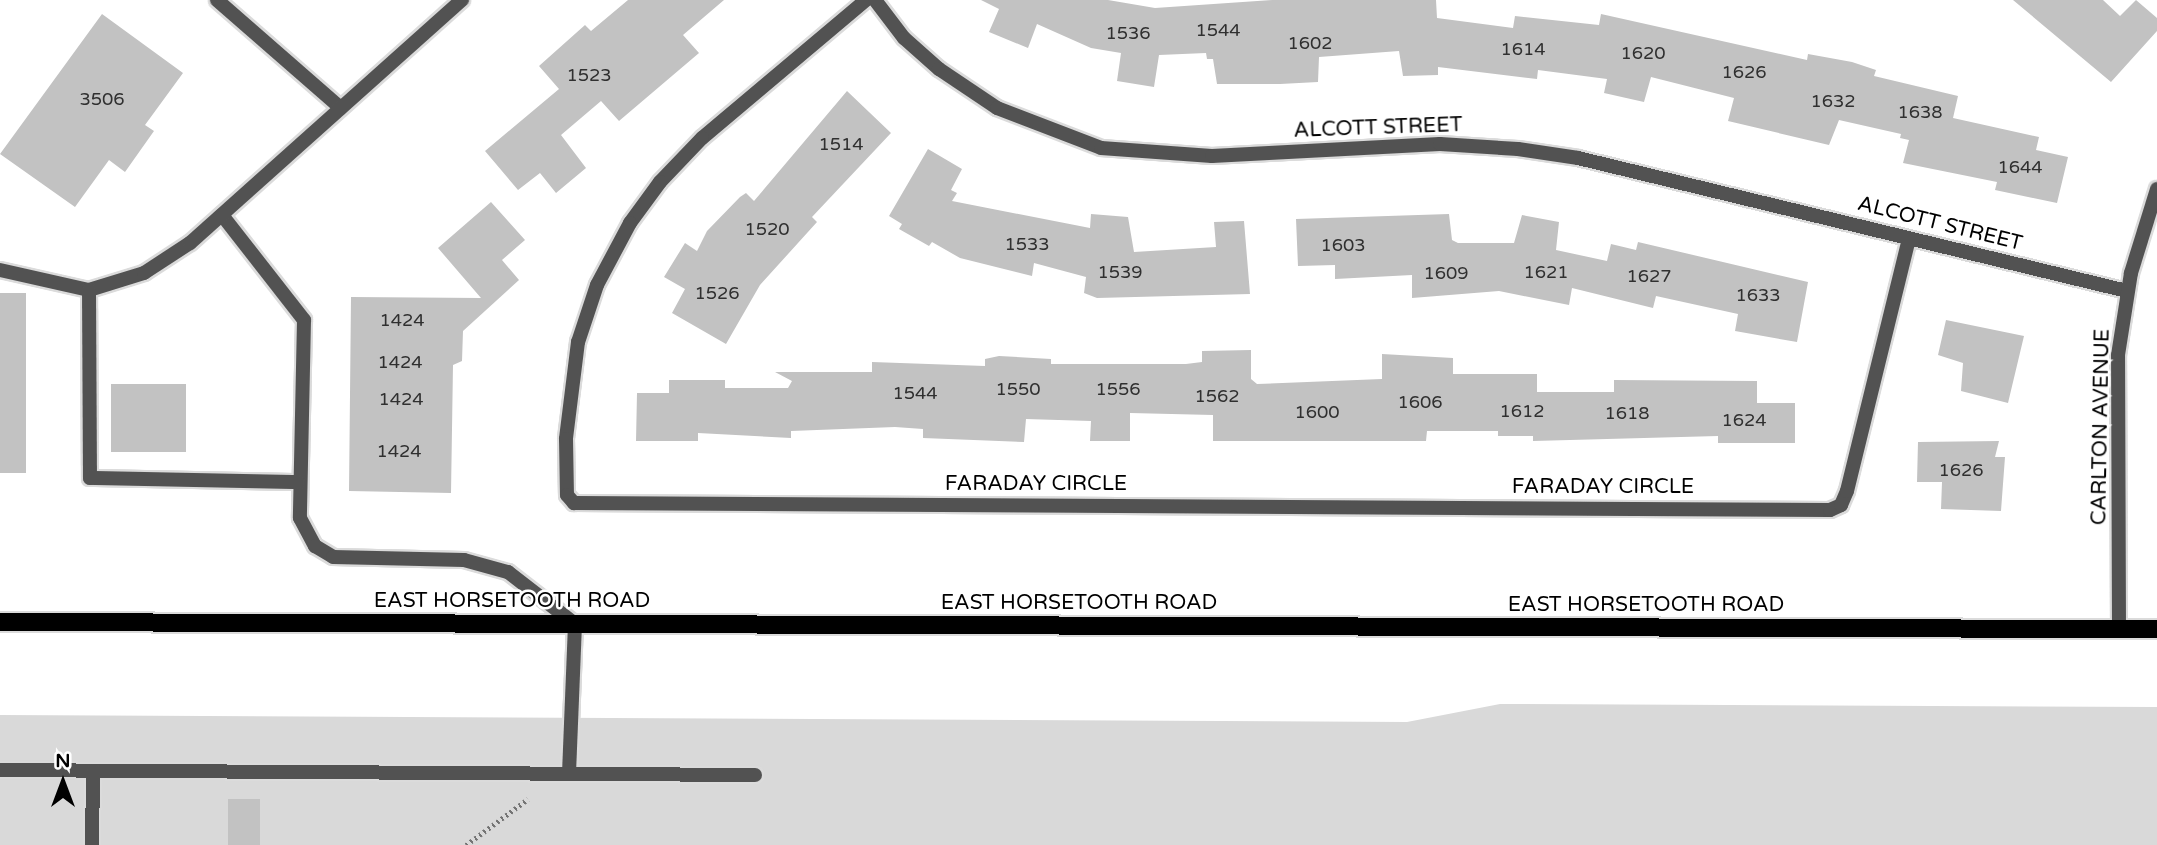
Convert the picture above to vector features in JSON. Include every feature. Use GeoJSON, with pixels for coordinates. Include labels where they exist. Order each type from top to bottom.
{"type":"FeatureCollection","features":[{"type":"Feature","properties":{"kind":"main road","name":"EAST HORSETOOTH ROAD"},"geometry":{"type":"LineString","coordinates":[[0,622],[2157,629]]}},
{"type":"Feature","properties":{"kind":"street"},"geometry":{"type":"LineString","coordinates":[[217,0],[341,108]]}},
{"type":"Feature","properties":{"kind":"street"},"geometry":{"type":"LineString","coordinates":[[0,270],[89,290],[144,273],[222,215],[462,0]]}},
{"type":"Feature","properties":{"kind":"street","name":"FARADAY CIRCLE"},"geometry":{"type":"LineString","coordinates":[[866,0],[702,138],[660,181],[630,223],[597,285],[578,342],[566,439],[567,495],[574,503],[1830,509],[1841,505],[1847,491],[1909,238]]}},
{"type":"Feature","properties":{"kind":"street","name":"ALCOTT STREET"},"geometry":{"type":"LineString","coordinates":[[875,0],[904,38],[987,102],[1043,130],[1101,148],[1212,156],[1440,144],[1518,149],[1578,158],[2127,291]]}},
{"type":"Feature","properties":{"kind":"street","name":"CARLTON AVENUE"},"geometry":{"type":"LineString","coordinates":[[2119,629],[2119,355],[2127,291],[2157,189]]}},
{"type":"Feature","properties":{"kind":"street"},"geometry":{"type":"LineString","coordinates":[[222,215],[304,320],[298,482],[300,518],[315,546],[334,557],[464,560],[497,569],[575,624],[563,773]]}},
{"type":"Feature","properties":{"kind":"street"},"geometry":{"type":"LineString","coordinates":[[89,290],[90,478],[298,482]]}},
{"type":"Feature","properties":{"kind":"street"},"geometry":{"type":"LineString","coordinates":[[0,770],[755,775]]}},
{"type":"Feature","properties":{"kind":"street"},"geometry":{"type":"LineString","coordinates":[[92,845],[93,771]]}},
{"type":"Feature","properties":{"kind":"path"},"geometry":{"type":"LineString","coordinates":[[466,845],[511,815],[563,773]]}},
{"type":"Feature","properties":{"kind":"shaded area"},"geometry":{"type":"Polygon","coordinates":[[[1500,704],[2157,707],[2157,845],[0,845],[0,715],[1407,722],[1500,704]]]}},
{"type":"Feature","properties":{"kind":"building"},"geometry":{"type":"Polygon","coordinates":[[[628,0],[724,0],[683,35],[699,53],[619,121],[601,101],[561,135],[586,168],[556,193],[540,173],[518,190],[485,151],[559,89],[539,66],[585,25],[591,31],[628,0]]]}},
{"type":"Feature","properties":{"kind":"building"},"geometry":{"type":"Polygon","coordinates":[[[981,0],[1108,0],[1155,8],[1272,0],[1436,0],[1437,18],[1513,28],[1515,16],[1599,25],[1601,14],[1807,60],[1808,54],[1852,62],[1876,70],[1874,76],[1958,96],[1953,118],[2039,137],[2036,150],[2068,157],[2057,203],[1995,190],[1997,182],[1903,163],[1909,140],[1900,138],[1901,134],[1839,120],[1829,145],[1728,121],[1734,98],[1651,77],[1644,102],[1604,93],[1607,79],[1538,70],[1537,79],[1438,67],[1438,75],[1403,76],[1399,51],[1319,57],[1318,82],[1280,84],[1217,84],[1213,59],[1207,59],[1206,53],[1159,55],[1154,87],[1117,81],[1121,53],[1091,48],[1037,24],[1028,48],[989,32],[999,9],[981,0]]]}},
{"type":"Feature","properties":{"kind":"building"},"geometry":{"type":"Polygon","coordinates":[[[2013,0],[2103,0],[2120,16],[2136,0],[2157,18],[2157,31],[2111,82],[2013,0]]]}},
{"type":"Feature","properties":{"kind":"building"},"geometry":{"type":"Polygon","coordinates":[[[102,14],[183,73],[145,125],[154,131],[125,172],[109,160],[75,207],[0,154],[102,14]]]}},
{"type":"Feature","properties":{"kind":"building"},"geometry":{"type":"Polygon","coordinates":[[[847,91],[891,133],[812,217],[817,222],[760,285],[726,344],[672,313],[685,289],[664,277],[685,243],[697,251],[707,231],[740,197],[746,193],[754,201],[847,91]]]}},
{"type":"Feature","properties":{"kind":"building"},"geometry":{"type":"Polygon","coordinates":[[[928,149],[962,169],[951,190],[957,193],[952,201],[1090,228],[1091,214],[1128,217],[1134,252],[1216,247],[1214,222],[1244,221],[1250,294],[1097,298],[1084,293],[1086,277],[1034,263],[1032,276],[960,258],[932,242],[929,246],[899,229],[902,224],[889,216],[928,149]]]}},
{"type":"Feature","properties":{"kind":"building"},"geometry":{"type":"Polygon","coordinates":[[[491,202],[525,240],[502,260],[519,280],[463,331],[462,361],[453,365],[451,493],[349,491],[351,297],[481,298],[438,248],[491,202]]]}},
{"type":"Feature","properties":{"kind":"building"},"geometry":{"type":"Polygon","coordinates":[[[1449,214],[1452,240],[1458,243],[1514,243],[1522,215],[1559,222],[1556,250],[1607,261],[1611,244],[1636,250],[1638,242],[1808,282],[1797,342],[1735,331],[1738,314],[1656,296],[1653,308],[1572,288],[1569,305],[1499,291],[1412,298],[1412,275],[1335,279],[1335,265],[1298,266],[1296,219],[1449,214]]]}},
{"type":"Feature","properties":{"kind":"building"},"geometry":{"type":"Polygon","coordinates":[[[0,293],[26,293],[26,473],[0,473],[0,293]]]}},
{"type":"Feature","properties":{"kind":"building"},"geometry":{"type":"Polygon","coordinates":[[[1946,320],[2024,336],[2008,403],[1961,391],[1963,363],[1938,355],[1946,320]]]}},
{"type":"Feature","properties":{"kind":"building"},"geometry":{"type":"Polygon","coordinates":[[[1251,350],[1251,379],[1257,384],[1382,379],[1382,354],[1453,358],[1453,374],[1537,374],[1537,392],[1614,392],[1614,380],[1757,381],[1757,403],[1795,403],[1795,443],[1718,443],[1718,436],[1533,441],[1533,436],[1498,436],[1498,431],[1427,431],[1426,441],[1213,441],[1213,415],[1130,413],[1130,441],[1090,441],[1091,421],[1026,419],[1024,442],[923,438],[923,429],[895,427],[791,431],[791,438],[698,433],[698,441],[636,441],[637,393],[669,393],[669,380],[725,380],[725,388],[788,388],[792,381],[775,372],[872,372],[872,362],[985,366],[985,359],[999,356],[1051,359],[1051,364],[1186,364],[1202,362],[1202,351],[1251,350]]]}},
{"type":"Feature","properties":{"kind":"building"},"geometry":{"type":"Polygon","coordinates":[[[111,384],[186,384],[186,452],[111,452],[111,384]]]}},
{"type":"Feature","properties":{"kind":"building"},"geometry":{"type":"Polygon","coordinates":[[[1999,441],[1995,457],[2005,457],[2001,511],[1941,509],[1942,482],[1917,482],[1918,442],[1999,441]]]}},
{"type":"Feature","properties":{"kind":"building"},"geometry":{"type":"Polygon","coordinates":[[[228,799],[260,799],[260,845],[228,845],[228,799]]]}}]}
